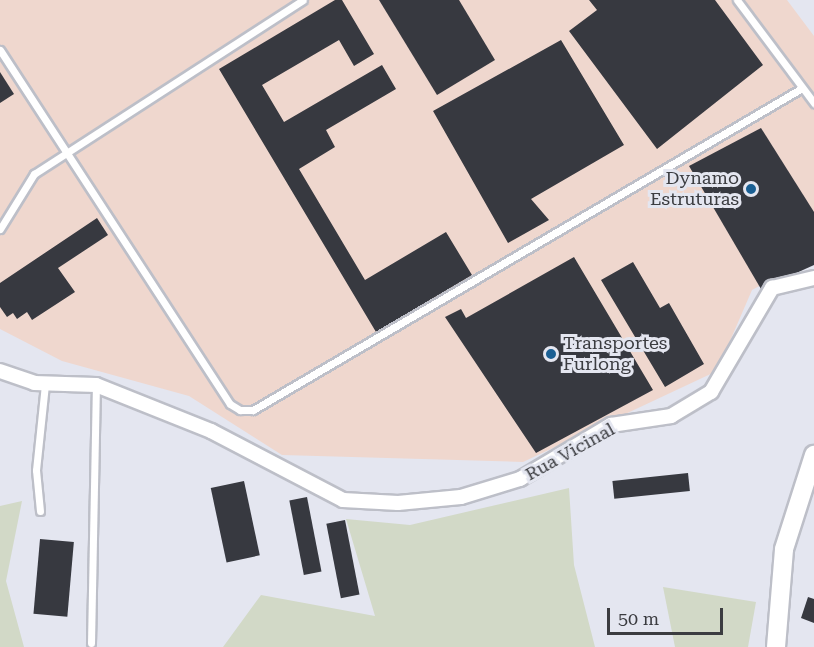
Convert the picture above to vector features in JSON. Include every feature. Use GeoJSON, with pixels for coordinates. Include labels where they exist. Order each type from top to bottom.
{"type":"FeatureCollection","features":[{"type":"Feature","properties":{"kind":"street","name":"Rua Vicinal"},"geometry":{"type":"LineString","coordinates":[[0,371],[45,384],[96,385],[211,431],[343,500],[398,503],[461,497],[520,479],[611,425],[671,416],[711,392],[772,288],[814,278]]}},
{"type":"Feature","properties":{"kind":"street"},"geometry":{"type":"LineString","coordinates":[[776,647],[784,549],[814,455]]}},
{"type":"Feature","properties":{"kind":"lane"},"geometry":{"type":"LineString","coordinates":[[0,229],[13,214],[23,186],[66,152],[303,0]]}},
{"type":"Feature","properties":{"kind":"lane"},"geometry":{"type":"LineString","coordinates":[[736,0],[814,103]]}},
{"type":"Feature","properties":{"kind":"lane"},"geometry":{"type":"LineString","coordinates":[[0,50],[230,404],[253,410],[802,88]]}},
{"type":"Feature","properties":{"kind":"lane"},"geometry":{"type":"LineString","coordinates":[[40,511],[36,470],[45,384]]}},
{"type":"Feature","properties":{"kind":"lane"},"geometry":{"type":"LineString","coordinates":[[91,643],[96,385]]}},
{"type":"Feature","properties":{"kind":"shaded area"},"geometry":{"type":"Polygon","coordinates":[[[0,0],[787,0],[814,36],[814,264],[800,264],[752,290],[717,371],[523,462],[282,455],[189,396],[62,361],[0,329],[0,0]]]}},
{"type":"Feature","properties":{"kind":"green space"},"geometry":{"type":"Polygon","coordinates":[[[569,488],[574,565],[595,647],[223,647],[261,595],[375,616],[346,519],[410,525],[569,488]]]}},
{"type":"Feature","properties":{"kind":"green space"},"geometry":{"type":"Polygon","coordinates":[[[22,501],[6,581],[24,647],[0,647],[0,506],[22,501]]]}},
{"type":"Feature","properties":{"kind":"green space"},"geometry":{"type":"Polygon","coordinates":[[[663,587],[756,602],[748,647],[675,647],[663,587]]]}},
{"type":"Feature","properties":{"kind":"building"},"geometry":{"type":"Polygon","coordinates":[[[335,0],[342,0],[374,54],[354,66],[339,40],[262,85],[284,122],[382,65],[396,89],[326,130],[335,147],[299,169],[365,280],[446,232],[472,275],[376,332],[219,69],[335,0]]]}},
{"type":"Feature","properties":{"kind":"building"},"geometry":{"type":"Polygon","coordinates":[[[379,0],[459,0],[495,60],[437,95],[379,0]]]}},
{"type":"Feature","properties":{"kind":"building"},"geometry":{"type":"Polygon","coordinates":[[[589,0],[715,0],[763,65],[657,149],[569,31],[597,10],[589,0]]]}},
{"type":"Feature","properties":{"kind":"building"},"geometry":{"type":"Polygon","coordinates":[[[561,40],[624,145],[531,199],[549,220],[508,243],[433,111],[561,40]]]}},
{"type":"Feature","properties":{"kind":"building"},"geometry":{"type":"Polygon","coordinates":[[[0,72],[14,94],[0,103],[0,72]]]}},
{"type":"Feature","properties":{"kind":"building","name":"Dynamo Estruturas"},"geometry":{"type":"Polygon","coordinates":[[[761,128],[814,212],[814,265],[761,289],[689,166],[761,128]]]}},
{"type":"Feature","properties":{"kind":"building"},"geometry":{"type":"Polygon","coordinates":[[[97,218],[108,235],[58,268],[75,292],[32,320],[27,312],[17,319],[13,313],[7,317],[0,307],[0,283],[97,218]]]}},
{"type":"Feature","properties":{"kind":"building","name":"Transportes Furlong"},"geometry":{"type":"Polygon","coordinates":[[[574,257],[653,390],[536,453],[445,317],[461,309],[466,318],[574,257]]]}},
{"type":"Feature","properties":{"kind":"building"},"geometry":{"type":"Polygon","coordinates":[[[633,262],[660,308],[669,303],[704,364],[665,387],[601,280],[633,262]]]}},
{"type":"Feature","properties":{"kind":"building"},"geometry":{"type":"Polygon","coordinates":[[[688,473],[690,491],[614,499],[612,481],[688,473]]]}},
{"type":"Feature","properties":{"kind":"building"},"geometry":{"type":"Polygon","coordinates":[[[244,481],[260,555],[227,562],[211,488],[244,481]]]}},
{"type":"Feature","properties":{"kind":"building"},"geometry":{"type":"Polygon","coordinates":[[[307,497],[322,572],[304,575],[289,500],[307,497]]]}},
{"type":"Feature","properties":{"kind":"building"},"geometry":{"type":"Polygon","coordinates":[[[345,520],[360,595],[341,598],[326,524],[345,520]]]}},
{"type":"Feature","properties":{"kind":"building"},"geometry":{"type":"Polygon","coordinates":[[[40,539],[74,542],[67,617],[33,614],[40,539]]]}},
{"type":"Feature","properties":{"kind":"building"},"geometry":{"type":"Polygon","coordinates":[[[808,597],[814,599],[814,623],[801,618],[808,597]]]}},
{"type":"Feature","properties":{"kind":"place","name":"Dynamo Estruturas"},"geometry":{"type":"Point","coordinates":[751,189]}},
{"type":"Feature","properties":{"kind":"place","name":"Transportes Furlong"},"geometry":{"type":"Point","coordinates":[551,354]}}]}
